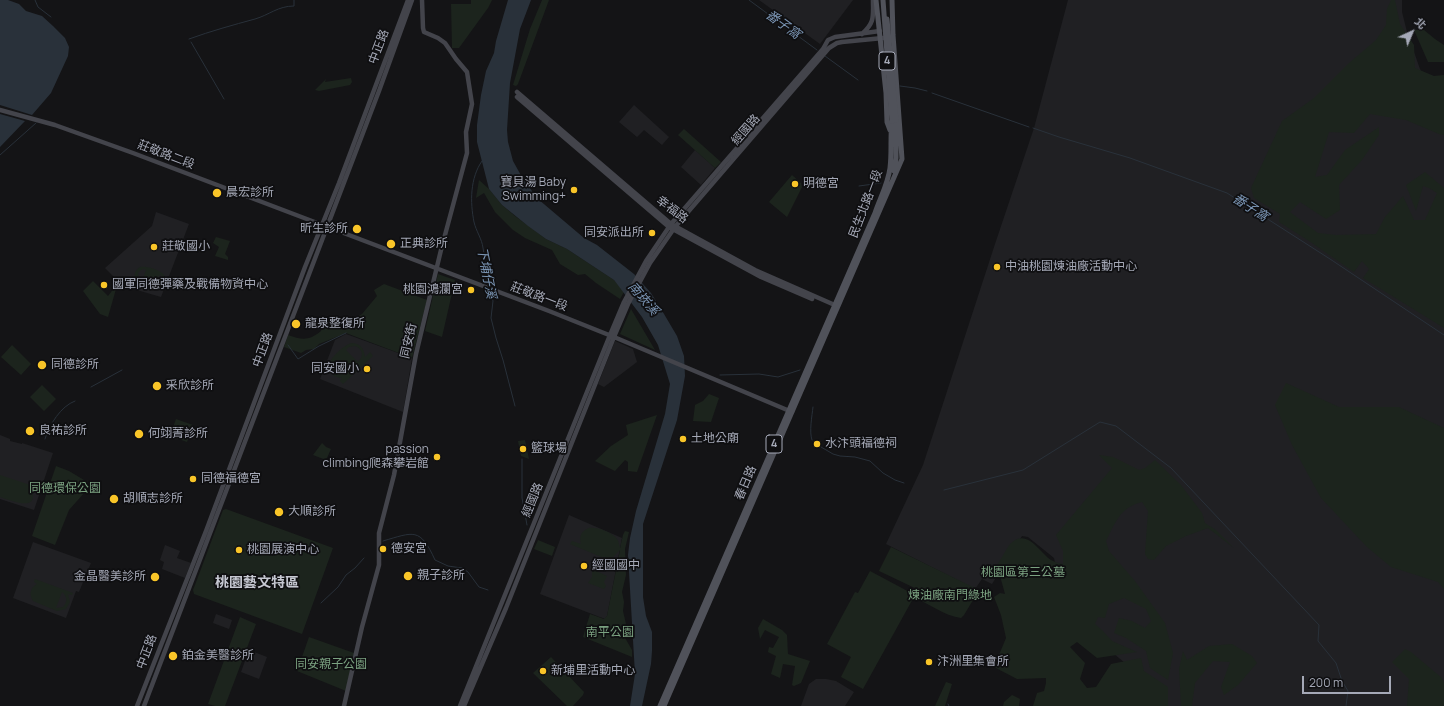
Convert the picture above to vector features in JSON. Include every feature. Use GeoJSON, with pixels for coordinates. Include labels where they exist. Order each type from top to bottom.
{"type":"FeatureCollection","features":[{"type":"Feature","properties":{"kind":"main road","name":"4"},"geometry":{"type":"LineString","coordinates":[[875,0],[881,38],[887,122],[890,133]]}},
{"type":"Feature","properties":{"kind":"main road","name":"4"},"geometry":{"type":"LineString","coordinates":[[882,0],[894,120]]}},
{"type":"Feature","properties":{"kind":"main road","name":"4"},"geometry":{"type":"LineString","coordinates":[[886,0],[894,120],[890,133]]}},
{"type":"Feature","properties":{"kind":"main road","name":"4"},"geometry":{"type":"LineString","coordinates":[[892,0],[896,158]]}},
{"type":"Feature","properties":{"kind":"main road","name":"民生北路一段"},"geometry":{"type":"LineString","coordinates":[[857,258],[892,180],[896,158],[894,120]]}},
{"type":"Feature","properties":{"kind":"main road","name":"民生北路一段"},"geometry":{"type":"LineString","coordinates":[[857,258],[896,158],[890,133]]}},
{"type":"Feature","properties":{"kind":"main road","name":"春日路"},"geometry":{"type":"LineString","coordinates":[[682,660],[857,258]]}},
{"type":"Feature","properties":{"kind":"main road","name":"4"},"geometry":{"type":"LineString","coordinates":[[660,706],[682,660]]}},
{"type":"Feature","properties":{"kind":"main road","name":"4"},"geometry":{"type":"LineString","coordinates":[[664,706],[682,660]]}},
{"type":"Feature","properties":{"kind":"street","name":"中正路"},"geometry":{"type":"LineString","coordinates":[[144,706],[408,0]]}},
{"type":"Feature","properties":{"kind":"street","name":"中正路"},"geometry":{"type":"LineString","coordinates":[[137,706],[206,531],[305,266],[324,226],[412,0]]}},
{"type":"Feature","properties":{"kind":"street","name":"同安街"},"geometry":{"type":"LineString","coordinates":[[344,706],[362,627],[379,565],[379,532],[394,475],[414,364],[466,157],[466,132],[472,104],[466,70],[445,43],[424,32],[422,0]]}},
{"type":"Feature","properties":{"kind":"street"},"geometry":{"type":"LineString","coordinates":[[862,34],[871,24],[875,0]]}},
{"type":"Feature","properties":{"kind":"street","name":"經國路"},"geometry":{"type":"LineString","coordinates":[[460,706],[612,336],[626,303],[640,278],[646,261],[672,227],[828,40],[835,37],[880,31]]}},
{"type":"Feature","properties":{"kind":"street","name":"經國路"},"geometry":{"type":"LineString","coordinates":[[672,227],[829,48],[842,42],[893,36]]}},
{"type":"Feature","properties":{"kind":"street","name":"幸福路"},"geometry":{"type":"LineString","coordinates":[[517,94],[672,227],[761,278],[836,307]]}},
{"type":"Feature","properties":{"kind":"street","name":"莊敬路二段"},"geometry":{"type":"LineString","coordinates":[[0,110],[55,125],[133,153],[324,226]]}},
{"type":"Feature","properties":{"kind":"street","name":"莊敬路一段"},"geometry":{"type":"LineString","coordinates":[[324,226],[612,336],[790,412]]}},
{"type":"Feature","properties":{"kind":"street","name":"經國路"},"geometry":{"type":"LineString","coordinates":[[464,706],[506,608],[612,336]]}},
{"type":"Feature","properties":{"kind":"shaded area"},"geometry":{"type":"Polygon","coordinates":[[[759,0],[853,0],[820,44],[759,0]]]}},
{"type":"Feature","properties":{"kind":"shaded area"},"geometry":{"type":"Polygon","coordinates":[[[1068,0],[1402,0],[1402,12],[1407,32],[1420,69],[1444,111],[1444,706],[1148,706],[1130,667],[1065,614],[1054,558],[1028,537],[1022,536],[992,584],[982,579],[975,589],[886,544],[923,465],[1034,128],[1068,0]]]}},
{"type":"Feature","properties":{"kind":"shaded area"},"geometry":{"type":"Polygon","coordinates":[[[634,105],[669,137],[662,145],[644,130],[637,137],[619,122],[634,105]]]}},
{"type":"Feature","properties":{"kind":"shaded area"},"geometry":{"type":"Polygon","coordinates":[[[695,150],[715,168],[701,185],[681,167],[695,150]]]}},
{"type":"Feature","properties":{"kind":"shaded area","name":"莊敬國小"},"geometry":{"type":"Polygon","coordinates":[[[156,212],[189,224],[161,297],[123,286],[105,268],[152,226],[156,212]]]}},
{"type":"Feature","properties":{"kind":"shaded area","name":"同安國小"},"geometry":{"type":"Polygon","coordinates":[[[346,334],[412,358],[403,412],[320,379],[335,340],[346,334]]]}},
{"type":"Feature","properties":{"kind":"shaded area"},"geometry":{"type":"Polygon","coordinates":[[[615,341],[633,349],[637,362],[604,387],[598,384],[615,341]]]}},
{"type":"Feature","properties":{"kind":"shaded area"},"geometry":{"type":"Polygon","coordinates":[[[0,435],[10,439],[10,441],[22,443],[53,453],[34,510],[0,499],[0,435]]]}},
{"type":"Feature","properties":{"kind":"shaded area","name":"經國國中"},"geometry":{"type":"Polygon","coordinates":[[[569,515],[622,538],[607,616],[605,619],[540,594],[569,515]]]}},
{"type":"Feature","properties":{"kind":"shaded area"},"geometry":{"type":"Polygon","coordinates":[[[33,542],[91,563],[79,592],[76,591],[66,618],[13,598],[33,542]]]}},
{"type":"Feature","properties":{"kind":"shaded area"},"geometry":{"type":"Polygon","coordinates":[[[165,545],[180,551],[177,558],[191,563],[185,578],[162,569],[164,562],[160,560],[165,545]]]}},
{"type":"Feature","properties":{"kind":"shaded area"},"geometry":{"type":"Polygon","coordinates":[[[216,614],[232,620],[229,629],[213,623],[216,614]]]}},
{"type":"Feature","properties":{"kind":"shaded area"},"geometry":{"type":"Polygon","coordinates":[[[249,650],[267,657],[259,679],[241,672],[249,650]]]}},
{"type":"Feature","properties":{"kind":"shaded area"},"geometry":{"type":"Polygon","coordinates":[[[816,679],[836,681],[854,692],[845,706],[801,706],[809,684],[816,679]]]}},
{"type":"Feature","properties":{"kind":"green space"},"geometry":{"type":"Polygon","coordinates":[[[471,0],[492,0],[488,8],[459,48],[452,48],[451,4],[471,4],[471,0]]]}},
{"type":"Feature","properties":{"kind":"green space"},"geometry":{"type":"Polygon","coordinates":[[[542,0],[549,0],[516,86],[513,85],[530,29],[542,0]]]}},
{"type":"Feature","properties":{"kind":"green space"},"geometry":{"type":"Polygon","coordinates":[[[1391,0],[1395,0],[1400,24],[1414,45],[1415,68],[1434,76],[1444,75],[1444,135],[1406,120],[1370,114],[1354,133],[1329,132],[1315,177],[1327,175],[1345,150],[1379,127],[1379,135],[1362,160],[1339,185],[1340,210],[1326,219],[1300,202],[1290,212],[1318,233],[1336,235],[1376,234],[1385,217],[1403,196],[1414,220],[1425,220],[1437,193],[1423,186],[1416,211],[1406,185],[1425,172],[1444,188],[1444,328],[1363,278],[1369,269],[1362,261],[1354,272],[1279,222],[1280,214],[1254,198],[1251,188],[1282,121],[1314,98],[1349,63],[1376,40],[1386,25],[1387,9],[1391,0]]]}},
{"type":"Feature","properties":{"kind":"green space"},"geometry":{"type":"Polygon","coordinates":[[[1414,30],[1424,30],[1444,45],[1444,62],[1428,62],[1414,30]]]}},
{"type":"Feature","properties":{"kind":"green space"},"geometry":{"type":"Polygon","coordinates":[[[351,78],[352,82],[350,85],[319,91],[315,90],[326,79],[325,82],[351,78]]]}},
{"type":"Feature","properties":{"kind":"green space"},"geometry":{"type":"Polygon","coordinates":[[[684,129],[721,162],[715,168],[678,135],[684,129]]]}},
{"type":"Feature","properties":{"kind":"green space"},"geometry":{"type":"Polygon","coordinates":[[[792,175],[801,183],[802,187],[787,217],[769,202],[792,175]]]}},
{"type":"Feature","properties":{"kind":"green space"},"geometry":{"type":"Polygon","coordinates":[[[479,180],[489,189],[502,205],[546,239],[567,249],[614,280],[624,292],[620,299],[585,274],[578,275],[560,264],[552,250],[525,238],[513,230],[495,212],[484,193],[476,198],[479,180]]]}},
{"type":"Feature","properties":{"kind":"green space"},"geometry":{"type":"Polygon","coordinates":[[[216,237],[230,241],[225,254],[228,257],[228,260],[215,256],[219,247],[213,243],[216,237]]]}},
{"type":"Feature","properties":{"kind":"green space"},"geometry":{"type":"Polygon","coordinates":[[[140,267],[154,269],[162,273],[165,278],[163,286],[155,289],[137,282],[135,274],[136,270],[140,267]],[[141,270],[138,273],[139,280],[155,287],[161,285],[163,279],[160,274],[155,286],[142,281],[146,270],[141,270]]]}},
{"type":"Feature","properties":{"kind":"green space"},"geometry":{"type":"Polygon","coordinates":[[[438,274],[455,280],[442,337],[425,331],[438,274]]]}},
{"type":"Feature","properties":{"kind":"green space"},"geometry":{"type":"Polygon","coordinates":[[[93,281],[108,296],[115,287],[116,289],[108,317],[100,314],[83,291],[93,281]]]}},
{"type":"Feature","properties":{"kind":"green space"},"geometry":{"type":"Polygon","coordinates":[[[384,284],[427,300],[412,358],[346,333],[319,344],[314,349],[306,350],[301,353],[284,347],[288,335],[305,339],[313,337],[321,331],[323,320],[336,320],[337,317],[347,323],[362,314],[377,296],[374,290],[384,284]]]}},
{"type":"Feature","properties":{"kind":"green space"},"geometry":{"type":"Polygon","coordinates":[[[631,309],[655,350],[620,334],[631,309]]]}},
{"type":"Feature","properties":{"kind":"green space"},"geometry":{"type":"Polygon","coordinates":[[[354,343],[359,345],[364,351],[365,357],[370,352],[373,356],[343,384],[340,381],[342,378],[334,376],[331,372],[329,364],[335,355],[348,344],[354,343]],[[349,347],[346,350],[358,362],[362,353],[358,347],[349,347]]]}},
{"type":"Feature","properties":{"kind":"green space"},"geometry":{"type":"Polygon","coordinates":[[[12,345],[31,364],[21,375],[1,357],[12,345]]]}},
{"type":"Feature","properties":{"kind":"green space"},"geometry":{"type":"Polygon","coordinates":[[[1286,383],[1339,407],[1399,407],[1444,428],[1444,589],[1438,582],[1391,567],[1367,547],[1321,498],[1292,445],[1275,405],[1286,383]]]}},
{"type":"Feature","properties":{"kind":"green space"},"geometry":{"type":"Polygon","coordinates":[[[42,385],[56,399],[44,411],[30,397],[42,385]]]}},
{"type":"Feature","properties":{"kind":"green space"},"geometry":{"type":"Polygon","coordinates":[[[709,394],[719,398],[711,422],[693,421],[695,405],[703,401],[709,394]]]}},
{"type":"Feature","properties":{"kind":"green space"},"geometry":{"type":"Polygon","coordinates":[[[657,415],[637,472],[628,471],[628,462],[625,460],[615,471],[595,461],[611,446],[628,435],[626,425],[657,415]]]}},
{"type":"Feature","properties":{"kind":"green space"},"geometry":{"type":"Polygon","coordinates":[[[176,419],[193,425],[187,442],[170,436],[176,419]]]}},
{"type":"Feature","properties":{"kind":"green space","name":"籃球場"},"geometry":{"type":"Polygon","coordinates":[[[525,440],[529,459],[521,456],[518,441],[525,440]]]}},
{"type":"Feature","properties":{"kind":"green space"},"geometry":{"type":"Polygon","coordinates":[[[322,443],[331,449],[326,460],[313,455],[322,443]]]}},
{"type":"Feature","properties":{"kind":"green space","name":"桃園區第三公墓"},"geometry":{"type":"Polygon","coordinates":[[[1099,455],[1113,457],[1139,470],[1145,468],[1155,460],[1181,485],[1202,513],[1205,523],[1216,530],[1234,548],[1208,528],[1186,536],[1166,546],[1154,560],[1148,559],[1145,554],[1148,511],[1142,502],[1128,508],[1123,512],[1106,541],[1109,551],[1135,581],[1165,623],[1173,653],[1168,680],[1150,668],[1146,651],[1126,638],[1114,633],[1119,618],[1132,621],[1145,628],[1151,621],[1146,609],[1124,598],[1109,604],[1105,618],[1098,617],[1095,624],[1112,641],[1137,652],[1097,658],[1077,642],[1070,647],[1085,663],[1080,679],[1087,688],[1096,687],[1111,664],[1141,658],[1144,671],[1168,687],[1168,706],[1033,706],[1037,693],[1044,691],[1046,678],[1017,679],[994,667],[1006,638],[1001,615],[994,597],[1000,593],[1005,594],[997,565],[1010,544],[1016,539],[1022,538],[1027,539],[1051,560],[1063,564],[1063,551],[1056,535],[1112,468],[1099,455]]]}},
{"type":"Feature","properties":{"kind":"green space","name":"同德環保公園"},"geometry":{"type":"Polygon","coordinates":[[[56,466],[69,471],[84,480],[81,485],[85,492],[69,510],[55,545],[32,536],[56,466]]]}},
{"type":"Feature","properties":{"kind":"green space"},"geometry":{"type":"Polygon","coordinates":[[[0,475],[39,488],[38,491],[32,490],[33,497],[28,503],[16,502],[0,497],[0,475]]]}},
{"type":"Feature","properties":{"kind":"green space"},"geometry":{"type":"Polygon","coordinates":[[[226,509],[333,548],[302,634],[194,594],[193,590],[223,510],[226,509]]]}},
{"type":"Feature","properties":{"kind":"green space","name":"南平公園"},"geometry":{"type":"Polygon","coordinates":[[[589,528],[600,529],[612,534],[619,542],[620,548],[625,531],[629,532],[625,549],[626,575],[622,592],[624,602],[623,611],[626,624],[624,636],[632,650],[632,657],[583,637],[590,614],[604,619],[607,616],[620,550],[612,558],[617,560],[616,563],[570,544],[572,541],[581,544],[581,534],[589,528]]]}},
{"type":"Feature","properties":{"kind":"green space"},"geometry":{"type":"Polygon","coordinates":[[[538,540],[555,547],[552,556],[534,549],[538,540]]]}},
{"type":"Feature","properties":{"kind":"green space","name":"煉油廠南門綠地"},"geometry":{"type":"Polygon","coordinates":[[[891,547],[979,590],[964,615],[961,618],[949,615],[915,598],[919,590],[879,571],[891,547]]]}},
{"type":"Feature","properties":{"kind":"green space"},"geometry":{"type":"Polygon","coordinates":[[[594,570],[607,576],[604,582],[606,586],[604,589],[588,583],[592,577],[592,571],[594,570]]]}},
{"type":"Feature","properties":{"kind":"green space"},"geometry":{"type":"Polygon","coordinates":[[[870,571],[915,595],[863,689],[841,677],[851,657],[827,644],[855,592],[858,593],[870,571]]]}},
{"type":"Feature","properties":{"kind":"green space"},"geometry":{"type":"Polygon","coordinates":[[[35,579],[73,593],[72,595],[68,594],[70,602],[66,609],[57,611],[33,601],[31,591],[37,584],[34,582],[35,579]],[[62,592],[56,608],[63,607],[66,603],[66,597],[62,592]]]}},
{"type":"Feature","properties":{"kind":"green space"},"geometry":{"type":"Polygon","coordinates":[[[240,617],[256,624],[225,706],[208,704],[240,617]]]}},
{"type":"Feature","properties":{"kind":"green space"},"geometry":{"type":"Polygon","coordinates":[[[763,619],[782,630],[787,635],[788,654],[810,661],[801,683],[794,686],[792,685],[795,666],[783,664],[780,678],[771,674],[776,656],[768,652],[769,647],[773,648],[779,637],[765,630],[760,639],[758,628],[763,619]]]}},
{"type":"Feature","properties":{"kind":"green space","name":"同安親子公園"},"geometry":{"type":"Polygon","coordinates":[[[309,637],[354,653],[346,691],[297,671],[309,637]]]}},
{"type":"Feature","properties":{"kind":"green space"},"geometry":{"type":"Polygon","coordinates":[[[1232,644],[1252,656],[1257,663],[1238,685],[1224,695],[1221,687],[1230,662],[1213,661],[1195,683],[1192,706],[1181,706],[1179,669],[1183,651],[1187,660],[1209,646],[1232,644]]]}},
{"type":"Feature","properties":{"kind":"green space"},"geometry":{"type":"Polygon","coordinates":[[[1405,649],[1411,652],[1442,678],[1444,683],[1444,706],[1407,706],[1409,679],[1392,662],[1405,649]]]}},
{"type":"Feature","properties":{"kind":"green space"},"geometry":{"type":"Polygon","coordinates":[[[551,657],[584,692],[573,706],[567,706],[533,673],[551,657]]]}},
{"type":"Feature","properties":{"kind":"green space"},"geometry":{"type":"Polygon","coordinates":[[[946,682],[952,684],[945,706],[935,706],[946,682]]]}},
{"type":"Feature","properties":{"kind":"green space"},"geometry":{"type":"Polygon","coordinates":[[[1012,695],[1020,699],[1019,706],[1003,706],[1004,702],[1012,695]]]}},
{"type":"Feature","properties":{"kind":"water"},"geometry":{"type":"Polygon","coordinates":[[[0,0],[8,0],[19,4],[26,11],[42,16],[65,38],[69,47],[68,56],[51,93],[32,115],[0,105],[0,0]]]}},
{"type":"Feature","properties":{"kind":"water","name":"南崁溪"},"geometry":{"type":"Polygon","coordinates":[[[508,0],[531,0],[520,29],[510,83],[507,130],[508,142],[513,161],[523,179],[538,199],[584,238],[597,245],[634,274],[651,293],[677,336],[684,356],[685,376],[677,420],[643,524],[643,597],[646,616],[652,632],[652,651],[651,664],[642,706],[630,706],[635,674],[628,555],[636,511],[665,414],[670,384],[658,345],[642,317],[614,280],[567,249],[546,239],[528,226],[502,205],[489,189],[477,142],[477,125],[486,71],[494,53],[508,0]]]}},
{"type":"Feature","properties":{"kind":"water"},"geometry":{"type":"Polygon","coordinates":[[[0,114],[25,121],[0,147],[0,114]]]}},
{"type":"Feature","properties":{"kind":"waterway"},"geometry":{"type":"LineString","coordinates":[[35,0],[38,7],[51,17]]}},
{"type":"Feature","properties":{"kind":"waterway"},"geometry":{"type":"LineString","coordinates":[[189,39],[255,19],[283,7],[294,6],[294,0]]}},
{"type":"Feature","properties":{"kind":"waterway","name":"番子窩"},"geometry":{"type":"LineString","coordinates":[[749,0],[817,50]]}},
{"type":"Feature","properties":{"kind":"waterway"},"geometry":{"type":"LineString","coordinates":[[191,42],[224,99]]}},
{"type":"Feature","properties":{"kind":"waterway","name":"番子窩"},"geometry":{"type":"LineString","coordinates":[[825,56],[858,80]]}},
{"type":"Feature","properties":{"kind":"waterway","name":"番子窩"},"geometry":{"type":"LineString","coordinates":[[900,86],[927,91]]}},
{"type":"Feature","properties":{"kind":"waterway","name":"番子窩"},"geometry":{"type":"LineString","coordinates":[[932,93],[1029,127]]}},
{"type":"Feature","properties":{"kind":"waterway"},"geometry":{"type":"LineString","coordinates":[[0,155],[36,123]]}},
{"type":"Feature","properties":{"kind":"waterway","name":"番子窩"},"geometry":{"type":"LineString","coordinates":[[1033,128],[1130,158],[1227,193],[1444,335]]}},
{"type":"Feature","properties":{"kind":"waterway","name":"下埔仔溪"},"geometry":{"type":"LineString","coordinates":[[482,161],[473,182],[472,206],[474,222],[485,258],[488,285]]}},
{"type":"Feature","properties":{"kind":"waterway"},"geometry":{"type":"LineString","coordinates":[[859,186],[881,183]]}},
{"type":"Feature","properties":{"kind":"waterway","name":"下埔仔溪"},"geometry":{"type":"LineString","coordinates":[[490,290],[493,301],[491,318],[515,406]]}},
{"type":"Feature","properties":{"kind":"waterway"},"geometry":{"type":"LineString","coordinates":[[288,345],[298,359],[319,346],[346,333]]}},
{"type":"Feature","properties":{"kind":"waterway"},"geometry":{"type":"LineString","coordinates":[[91,387],[122,370]]}},
{"type":"Feature","properties":{"kind":"waterway"},"geometry":{"type":"LineString","coordinates":[[720,375],[759,374],[778,377],[800,370]]}},
{"type":"Feature","properties":{"kind":"waterway"},"geometry":{"type":"LineString","coordinates":[[45,439],[49,428],[56,417],[65,407],[75,401]]}},
{"type":"Feature","properties":{"kind":"waterway"},"geometry":{"type":"LineString","coordinates":[[812,440],[811,428],[813,407]]}},
{"type":"Feature","properties":{"kind":"waterway"},"geometry":{"type":"LineString","coordinates":[[944,490],[1023,470],[1100,422],[1116,426],[1171,468],[1319,625],[1318,641],[1336,663],[1342,681],[1348,691],[1346,706]]}},
{"type":"Feature","properties":{"kind":"waterway"},"geometry":{"type":"LineString","coordinates":[[821,447],[833,454],[870,461],[883,473],[904,483]]}},
{"type":"Feature","properties":{"kind":"waterway","name":"下埔仔溪"},"geometry":{"type":"LineString","coordinates":[[522,459],[522,498],[527,525]]}},
{"type":"Feature","properties":{"kind":"waterway","name":"下埔仔溪"},"geometry":{"type":"LineString","coordinates":[[383,541],[409,534],[420,537],[430,549],[435,560],[448,566],[462,568],[468,572],[479,587],[488,590]]}},
{"type":"Feature","properties":{"kind":"waterway","name":"下埔仔溪"},"geometry":{"type":"LineString","coordinates":[[321,603],[338,587],[346,575],[364,558]]}},
{"type":"Feature","properties":{"kind":"place","name":"明德宮"},"geometry":{"type":"Point","coordinates":[795,184]}},
{"type":"Feature","properties":{"kind":"place","name":"寶貝湯 Baby Swimming+"},"geometry":{"type":"Point","coordinates":[574,190]}},
{"type":"Feature","properties":{"kind":"place","name":"晨宏診所"},"geometry":{"type":"Point","coordinates":[217,193]}},
{"type":"Feature","properties":{"kind":"place","name":"昕生診所"},"geometry":{"type":"Point","coordinates":[357,229]}},
{"type":"Feature","properties":{"kind":"place","name":"同安派出所"},"geometry":{"type":"Point","coordinates":[652,233]}},
{"type":"Feature","properties":{"kind":"place","name":"正典診所"},"geometry":{"type":"Point","coordinates":[391,244]}},
{"type":"Feature","properties":{"kind":"place","name":"莊敬國小"},"geometry":{"type":"Point","coordinates":[154,247]}},
{"type":"Feature","properties":{"kind":"place","name":"中油桃園煉油廠活動中心"},"geometry":{"type":"Point","coordinates":[997,267]}},
{"type":"Feature","properties":{"kind":"place","name":"國軍同德彈藥及戰備物資中心"},"geometry":{"type":"Point","coordinates":[104,285]}},
{"type":"Feature","properties":{"kind":"place","name":"桃園鴻瀾宮"},"geometry":{"type":"Point","coordinates":[471,290]}},
{"type":"Feature","properties":{"kind":"place","name":"龍泉整復所"},"geometry":{"type":"Point","coordinates":[296,324]}},
{"type":"Feature","properties":{"kind":"place","name":"同德診所"},"geometry":{"type":"Point","coordinates":[42,365]}},
{"type":"Feature","properties":{"kind":"place","name":"同安國小"},"geometry":{"type":"Point","coordinates":[367,369]}},
{"type":"Feature","properties":{"kind":"place","name":"采欣診所"},"geometry":{"type":"Point","coordinates":[157,386]}},
{"type":"Feature","properties":{"kind":"place","name":"良祐診所"},"geometry":{"type":"Point","coordinates":[30,431]}},
{"type":"Feature","properties":{"kind":"place","name":"何翊菁診所"},"geometry":{"type":"Point","coordinates":[139,434]}},
{"type":"Feature","properties":{"kind":"place","name":"土地公廟"},"geometry":{"type":"Point","coordinates":[683,439]}},
{"type":"Feature","properties":{"kind":"place","name":"水汴頭福德祠"},"geometry":{"type":"Point","coordinates":[817,444]}},
{"type":"Feature","properties":{"kind":"place","name":"籃球場"},"geometry":{"type":"Point","coordinates":[523,449]}},
{"type":"Feature","properties":{"kind":"place","name":"passion climbing爬森攀岩館"},"geometry":{"type":"Point","coordinates":[437,457]}},
{"type":"Feature","properties":{"kind":"place","name":"同德福德宮"},"geometry":{"type":"Point","coordinates":[193,479]}},
{"type":"Feature","properties":{"kind":"place","name":"胡順志診所"},"geometry":{"type":"Point","coordinates":[114,499]}},
{"type":"Feature","properties":{"kind":"place","name":"大順診所"},"geometry":{"type":"Point","coordinates":[279,512]}},
{"type":"Feature","properties":{"kind":"place","name":"德安宮"},"geometry":{"type":"Point","coordinates":[383,549]}},
{"type":"Feature","properties":{"kind":"place","name":"桃園展演中心"},"geometry":{"type":"Point","coordinates":[239,550]}},
{"type":"Feature","properties":{"kind":"place","name":"經國國中"},"geometry":{"type":"Point","coordinates":[584,566]}},
{"type":"Feature","properties":{"kind":"place","name":"親子診所"},"geometry":{"type":"Point","coordinates":[408,576]}},
{"type":"Feature","properties":{"kind":"place","name":"金晶醫美診所"},"geometry":{"type":"Point","coordinates":[155,577]}},
{"type":"Feature","properties":{"kind":"place","name":"鉑金美醫診所"},"geometry":{"type":"Point","coordinates":[173,656]}},
{"type":"Feature","properties":{"kind":"place","name":"汴洲里集會所"},"geometry":{"type":"Point","coordinates":[929,662]}},
{"type":"Feature","properties":{"kind":"place","name":"新埔里活動中心"},"geometry":{"type":"Point","coordinates":[543,671]}},
{"type":"Feature","properties":{"kind":"district","name":"桃園藝文特區"},"geometry":{"type":"Point","coordinates":[257,583]}}]}
